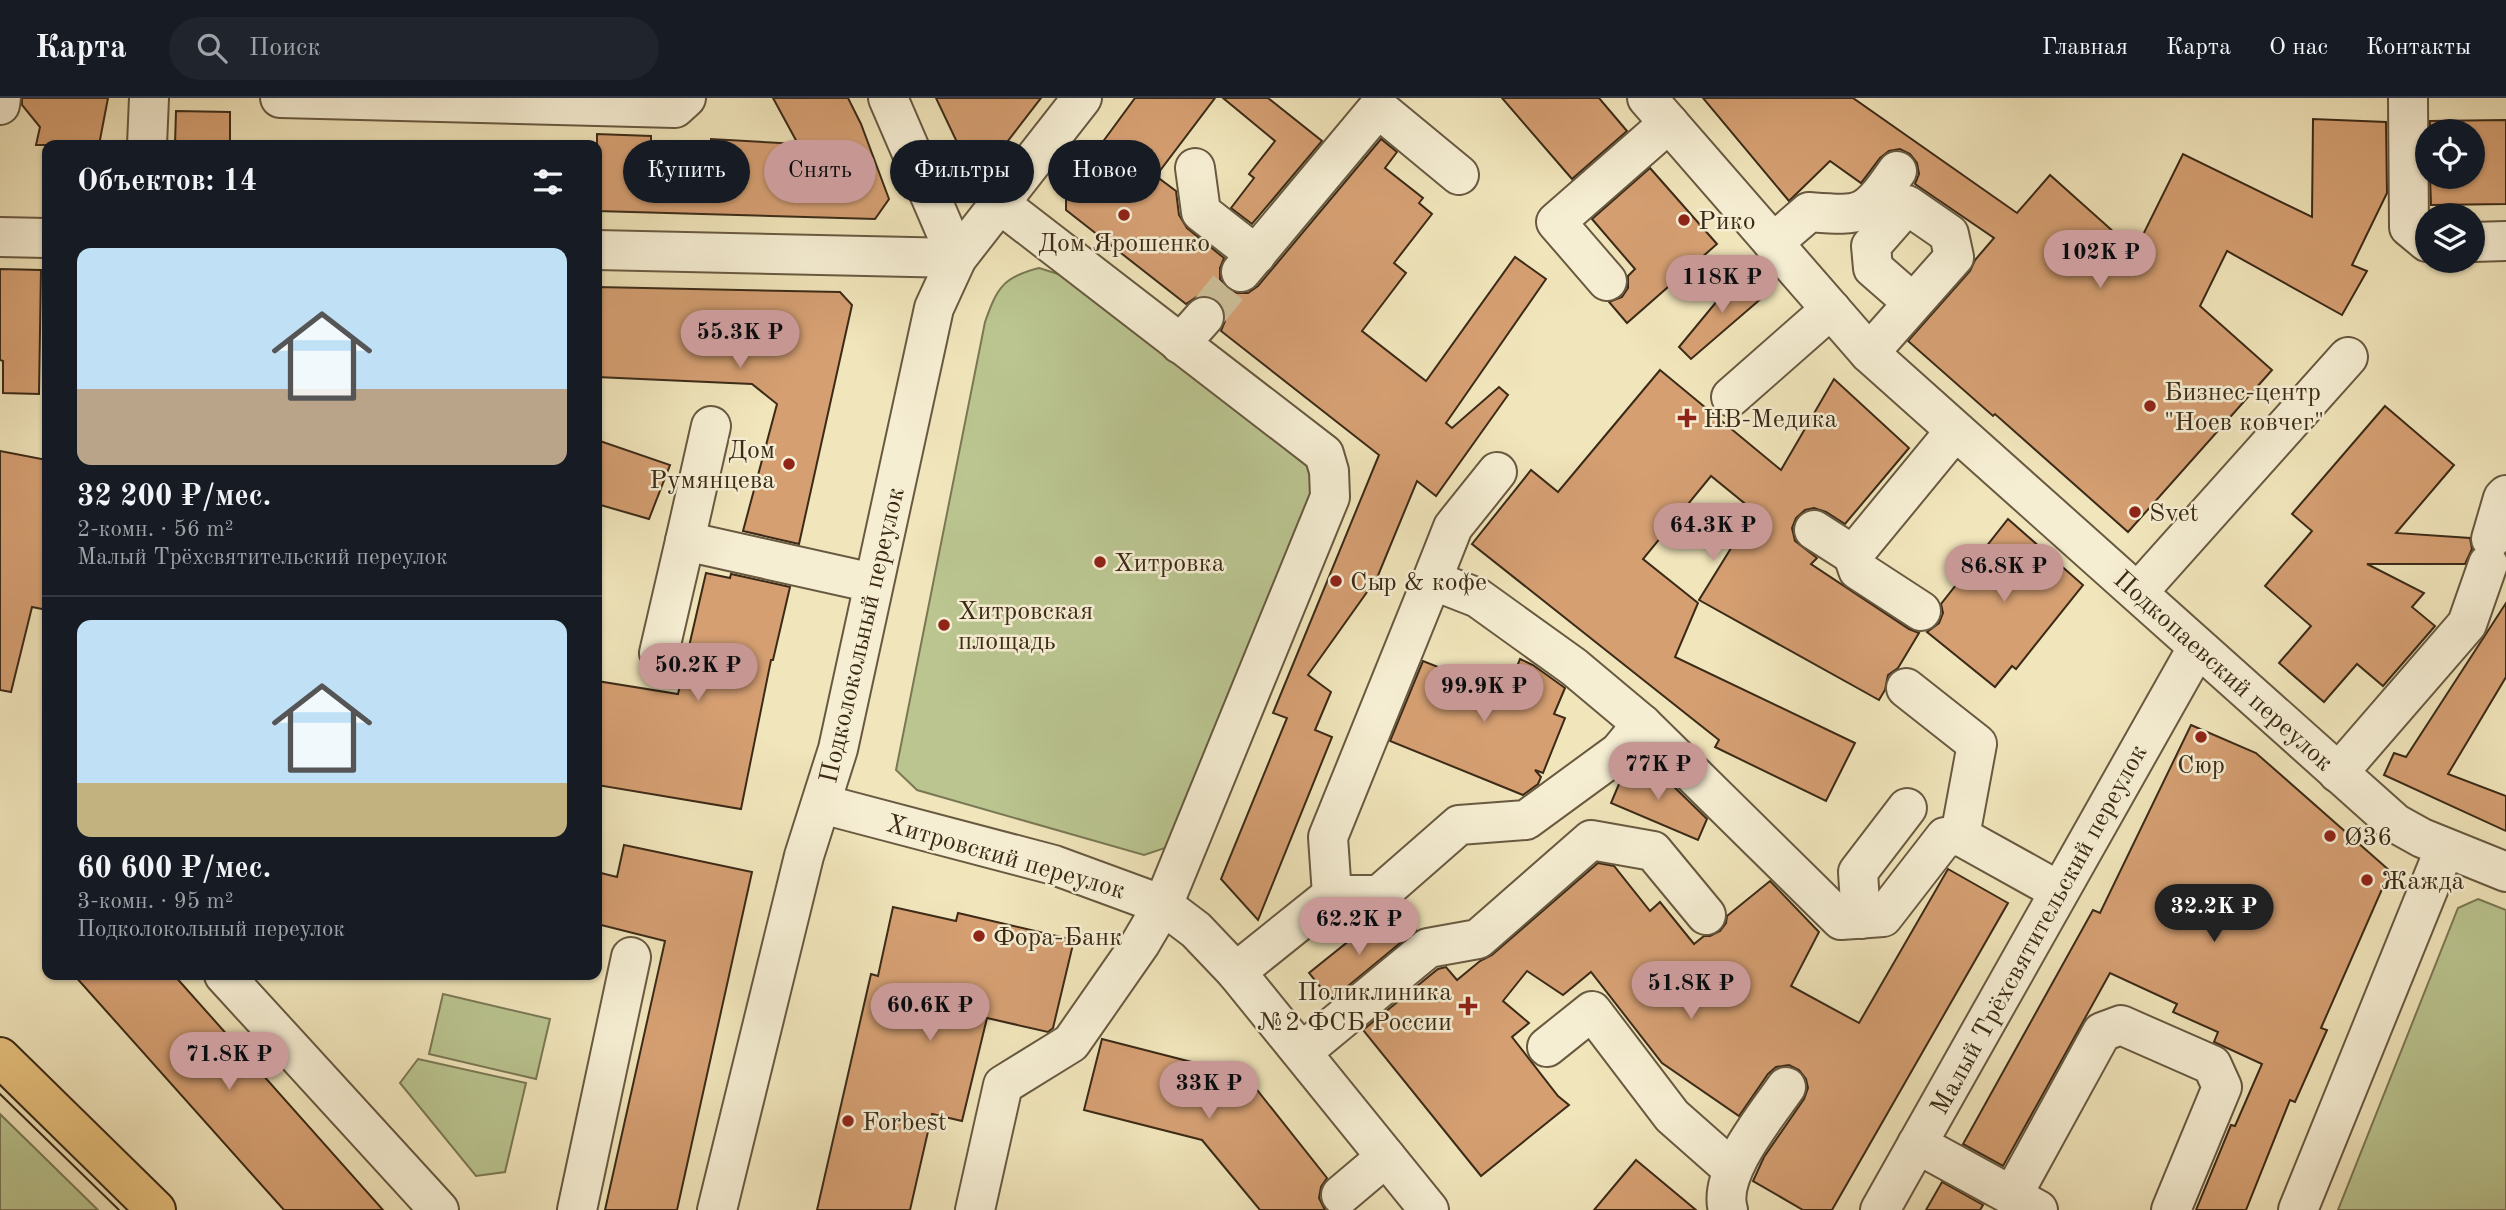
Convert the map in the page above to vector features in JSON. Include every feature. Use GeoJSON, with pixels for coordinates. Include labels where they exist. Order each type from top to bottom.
{"type":"FeatureCollection","features":[{"type":"Feature","properties":{"kind":"main road"},"geometry":{"type":"LineString","coordinates":[[0,1057],[156,1210]]}},
{"type":"Feature","properties":{"kind":"street"},"geometry":{"type":"LineString","coordinates":[[0,105],[1,98]]}},
{"type":"Feature","properties":{"kind":"street"},"geometry":{"type":"LineString","coordinates":[[147,140],[149,98]]}},
{"type":"Feature","properties":{"kind":"street"},"geometry":{"type":"LineString","coordinates":[[280,98],[676,108],[686,98]]}},
{"type":"Feature","properties":{"kind":"street"},"geometry":{"type":"LineString","coordinates":[[602,250],[957,258],[888,98]]}},
{"type":"Feature","properties":{"kind":"street","name":"Подколокольный переулок"},"geometry":{"type":"LineString","coordinates":[[717,1210],[804,856],[838,749],[933,308],[957,258],[1082,98]]}},
{"type":"Feature","properties":{"kind":"street"},"geometry":{"type":"LineString","coordinates":[[2408,98],[2409,227],[2415,232]]}},
{"type":"Feature","properties":{"kind":"street"},"geometry":{"type":"LineString","coordinates":[[1195,168],[1201,212],[1249,263],[1378,108],[1459,175]]}},
{"type":"Feature","properties":{"kind":"street"},"geometry":{"type":"LineString","coordinates":[[1607,281],[1556,222],[1658,111]]}},
{"type":"Feature","properties":{"kind":"street","name":"Подкопаевский переулок"},"geometry":{"type":"LineString","coordinates":[[1658,111],[1869,353],[1955,431],[2395,823],[2445,848],[2506,872]]}},
{"type":"Feature","properties":{"kind":"street"},"geometry":{"type":"LineString","coordinates":[[1773,243],[1809,212],[1852,215],[1875,202],[1897,171]]}},
{"type":"Feature","properties":{"kind":"street"},"geometry":{"type":"LineString","coordinates":[[975,1210],[1003,1085],[1071,1043],[1140,944],[1163,905],[1330,497],[1329,471],[1324,454],[1192,331],[1000,204]]}},
{"type":"Feature","properties":{"kind":"street"},"geometry":{"type":"LineString","coordinates":[[0,236],[42,238]]}},
{"type":"Feature","properties":{"kind":"street"},"geometry":{"type":"LineString","coordinates":[[2485,242],[2506,242]]}},
{"type":"Feature","properties":{"kind":"street"},"geometry":{"type":"LineString","coordinates":[[1869,353],[1913,303]]}},
{"type":"Feature","properties":{"kind":"street"},"geometry":{"type":"LineString","coordinates":[[1731,397],[1831,309]]}},
{"type":"Feature","properties":{"kind":"street"},"geometry":{"type":"LineString","coordinates":[[2138,592],[2348,357]]}},
{"type":"Feature","properties":{"kind":"street"},"geometry":{"type":"LineString","coordinates":[[659,653],[711,426]]}},
{"type":"Feature","properties":{"kind":"street"},"geometry":{"type":"LineString","coordinates":[[1853,555],[1955,431]]}},
{"type":"Feature","properties":{"kind":"street"},"geometry":{"type":"LineString","coordinates":[[1332,895],[1328,837],[1453,527],[1497,472]]}},
{"type":"Feature","properties":{"kind":"street"},"geometry":{"type":"LineString","coordinates":[[2338,773],[2467,624],[2506,495]]}},
{"type":"Feature","properties":{"kind":"street"},"geometry":{"type":"LineString","coordinates":[[1814,530],[1853,555],[1858,570],[1922,611]]}},
{"type":"Feature","properties":{"kind":"street"},"geometry":{"type":"LineString","coordinates":[[685,541],[873,583]]}},
{"type":"Feature","properties":{"kind":"street"},"geometry":{"type":"LineString","coordinates":[[1432,580],[1478,598],[1574,667],[1642,724],[1841,920],[1883,917],[1945,837],[1961,836],[2059,891]]}},
{"type":"Feature","properties":{"kind":"street","name":"Малый Трёхсвятительский переулок"},"geometry":{"type":"LineString","coordinates":[[1880,1210],[2197,648]]}},
{"type":"Feature","properties":{"kind":"street"},"geometry":{"type":"LineString","coordinates":[[1906,688],[1978,744],[1961,836]]}},
{"type":"Feature","properties":{"kind":"street"},"geometry":{"type":"LineString","coordinates":[[1236,972],[1332,895],[1379,895],[1459,825],[1526,820],[1619,752],[1642,724]]}},
{"type":"Feature","properties":{"kind":"street","name":"Хитровский переулок"},"geometry":{"type":"LineString","coordinates":[[822,804],[1054,865],[1163,905],[1196,930],[1236,972],[1429,1210]]}},
{"type":"Feature","properties":{"kind":"street"},"geometry":{"type":"LineString","coordinates":[[1861,919],[1857,872],[1907,808]]}},
{"type":"Feature","properties":{"kind":"street"},"geometry":{"type":"LineString","coordinates":[[1302,1052],[1428,948],[1478,939],[1591,840],[1653,851],[1706,915]]}},
{"type":"Feature","properties":{"kind":"street"},"geometry":{"type":"LineString","coordinates":[[2298,1210],[2445,848]]}},
{"type":"Feature","properties":{"kind":"street"},"geometry":{"type":"LineString","coordinates":[[577,1210],[631,957]]}},
{"type":"Feature","properties":{"kind":"street"},"geometry":{"type":"LineString","coordinates":[[229,980],[439,1210]]}},
{"type":"Feature","properties":{"kind":"street"},"geometry":{"type":"LineString","coordinates":[[1547,1047],[1592,1011],[1672,1116],[1732,1169]]}},
{"type":"Feature","properties":{"kind":"street"},"geometry":{"type":"LineString","coordinates":[[1917,1143],[2025,1203],[2102,1032],[2121,1024],[2212,1065],[2221,1087],[2171,1210]]}},
{"type":"Feature","properties":{"kind":"street"},"geometry":{"type":"LineString","coordinates":[[1728,1210],[1725,1202],[1732,1169],[1786,1087]]}},
{"type":"Feature","properties":{"kind":"street"},"geometry":{"type":"LineString","coordinates":[[1341,1195],[1386,1157]]}},
{"type":"Feature","properties":{"kind":"green space"},"geometry":{"type":"Polygon","coordinates":[[[1039,268],[1074,279],[1300,451],[1314,473],[1313,493],[1168,847],[1144,855],[917,790],[896,770],[985,322],[993,300],[1009,280],[1039,268]]]}},
{"type":"Feature","properties":{"kind":"green space"},"geometry":{"type":"Polygon","coordinates":[[[2478,899],[2506,910],[2506,1210],[2338,1210],[2458,908],[2478,899]]]}},
{"type":"Feature","properties":{"kind":"green space"},"geometry":{"type":"Polygon","coordinates":[[[443,994],[550,1019],[536,1079],[429,1054],[443,994]]]}},
{"type":"Feature","properties":{"kind":"green space"},"geometry":{"type":"Polygon","coordinates":[[[418,1059],[526,1083],[505,1172],[476,1176],[400,1083],[418,1059]]]}},
{"type":"Feature","properties":{"kind":"green space"},"geometry":{"type":"Polygon","coordinates":[[[0,1114],[98,1210],[0,1210],[0,1114]]]}},
{"type":"Feature","properties":{"kind":"building"},"geometry":{"type":"Polygon","coordinates":[[[22,98],[108,98],[100,140],[42,140],[42,145],[36,145],[40,127],[22,105],[22,98]]]}},
{"type":"Feature","properties":{"kind":"building"},"geometry":{"type":"Polygon","coordinates":[[[773,98],[848,98],[867,140],[796,140],[773,98]]]}},
{"type":"Feature","properties":{"kind":"building"},"geometry":{"type":"Polygon","coordinates":[[[936,98],[1041,98],[1009,140],[956,140],[936,98]]]}},
{"type":"Feature","properties":{"kind":"building"},"geometry":{"type":"Polygon","coordinates":[[[1135,98],[1215,98],[1161,169],[1161,140],[1104,140],[1135,98]]]}},
{"type":"Feature","properties":{"kind":"building"},"geometry":{"type":"Polygon","coordinates":[[[1223,98],[1268,98],[1322,141],[1252,224],[1231,208],[1254,178],[1249,174],[1275,141],[1223,98]]]}},
{"type":"Feature","properties":{"kind":"building"},"geometry":{"type":"Polygon","coordinates":[[[1502,98],[1599,98],[1627,131],[1572,179],[1502,98]]]}},
{"type":"Feature","properties":{"kind":"building"},"geometry":{"type":"Polygon","coordinates":[[[1703,98],[1853,98],[2017,213],[2050,175],[2135,251],[2183,154],[2312,217],[2313,119],[2386,122],[2387,193],[2352,265],[2367,271],[2342,315],[2227,251],[2200,306],[2272,370],[2128,532],[1908,341],[1970,271],[1975,260],[1994,238],[1915,184],[1919,174],[1917,163],[1910,154],[1900,149],[1889,151],[1880,158],[1861,183],[1830,161],[1789,201],[1703,98]]]}},
{"type":"Feature","properties":{"kind":"building"},"geometry":{"type":"Polygon","coordinates":[[[176,111],[230,112],[230,140],[175,140],[176,111]]]}},
{"type":"Feature","properties":{"kind":"building"},"geometry":{"type":"Polygon","coordinates":[[[2485,120],[2506,120],[2506,204],[2431,203],[2430,189],[2485,189],[2485,120]]]}},
{"type":"Feature","properties":{"kind":"building"},"geometry":{"type":"Polygon","coordinates":[[[597,134],[651,136],[651,140],[623,140],[623,203],[750,203],[750,141],[764,142],[764,203],[876,203],[876,164],[889,199],[875,219],[602,211],[602,140],[597,140],[597,134]]]}},
{"type":"Feature","properties":{"kind":"building"},"geometry":{"type":"Polygon","coordinates":[[[1381,139],[1397,152],[1385,168],[1423,198],[1419,203],[1432,214],[1394,263],[1406,273],[1362,331],[1426,381],[1515,257],[1546,279],[1446,423],[1452,428],[1499,387],[1508,395],[1436,496],[1417,481],[1377,578],[1308,675],[1331,692],[1315,730],[1332,737],[1258,920],[1221,879],[1287,718],[1273,713],[1379,455],[1221,331],[1225,311],[1218,300],[1198,296],[1186,304],[1066,210],[1066,203],[1161,203],[1161,180],[1176,191],[1179,215],[1187,228],[1224,258],[1220,279],[1227,288],[1237,293],[1248,293],[1258,286],[1381,139]]]}},
{"type":"Feature","properties":{"kind":"building"},"geometry":{"type":"Polygon","coordinates":[[[1650,168],[1717,244],[1627,323],[1609,302],[1622,297],[1628,288],[1628,276],[1635,269],[1592,219],[1650,168]]]}},
{"type":"Feature","properties":{"kind":"building"},"geometry":{"type":"Polygon","coordinates":[[[0,269],[41,270],[39,394],[3,393],[3,361],[0,360],[0,269]]]}},
{"type":"Feature","properties":{"kind":"building"},"geometry":{"type":"Polygon","coordinates":[[[1741,272],[1763,297],[1691,359],[1679,347],[1741,272]]]}},
{"type":"Feature","properties":{"kind":"building"},"geometry":{"type":"Polygon","coordinates":[[[602,287],[840,292],[852,305],[799,544],[743,531],[777,404],[752,384],[602,377],[602,287]]]}},
{"type":"Feature","properties":{"kind":"building"},"geometry":{"type":"Polygon","coordinates":[[[1660,370],[1781,470],[1834,379],[1909,448],[1845,524],[1814,508],[1805,510],[1796,518],[1792,528],[1795,541],[1817,558],[1811,564],[1919,633],[1898,668],[1888,675],[1885,690],[1879,700],[1699,600],[1754,511],[1711,476],[1643,559],[1698,603],[1675,657],[1855,743],[1826,801],[1715,747],[1719,740],[1472,544],[1531,470],[1558,492],[1660,370]]]}},
{"type":"Feature","properties":{"kind":"building"},"geometry":{"type":"Polygon","coordinates":[[[2385,406],[2454,465],[2396,533],[2470,538],[2472,549],[2465,564],[2367,564],[2424,593],[2412,607],[2435,626],[2383,686],[2357,664],[2324,702],[2279,663],[2311,626],[2265,586],[2312,531],[2292,514],[2385,406]]]}},
{"type":"Feature","properties":{"kind":"building"},"geometry":{"type":"Polygon","coordinates":[[[602,442],[670,465],[649,519],[602,505],[602,442]]]}},
{"type":"Feature","properties":{"kind":"building"},"geometry":{"type":"Polygon","coordinates":[[[0,451],[42,459],[42,609],[32,607],[11,692],[0,690],[0,451]]]}},
{"type":"Feature","properties":{"kind":"building"},"geometry":{"type":"Polygon","coordinates":[[[2008,519],[2083,585],[2016,669],[2012,666],[1995,687],[1927,632],[1939,623],[1943,613],[1941,604],[2008,519]]]}},
{"type":"Feature","properties":{"kind":"building"},"geometry":{"type":"Polygon","coordinates":[[[706,573],[730,578],[731,574],[790,587],[771,660],[741,809],[602,786],[602,682],[678,694],[706,573]]]}},
{"type":"Feature","properties":{"kind":"building"},"geometry":{"type":"Polygon","coordinates":[[[2506,603],[2506,677],[2448,774],[2506,796],[2506,831],[2384,775],[2394,753],[2406,757],[2506,603]]]}},
{"type":"Feature","properties":{"kind":"building"},"geometry":{"type":"Polygon","coordinates":[[[1520,659],[1565,688],[1554,714],[1565,718],[1543,773],[1535,770],[1541,777],[1538,784],[1523,795],[1390,741],[1423,661],[1506,694],[1520,659]]]}},
{"type":"Feature","properties":{"kind":"building"},"geometry":{"type":"Polygon","coordinates":[[[2191,725],[2256,753],[2390,871],[2321,1028],[2327,1030],[2295,1102],[2290,1100],[2246,1210],[2196,1210],[2231,1125],[2235,1126],[2262,1064],[2214,1042],[2218,1032],[2173,1012],[2177,1004],[2110,973],[2003,1166],[1963,1144],[2093,910],[2100,913],[2191,725]]]}},
{"type":"Feature","properties":{"kind":"building"},"geometry":{"type":"Polygon","coordinates":[[[1636,766],[1667,780],[1707,819],[1698,840],[1611,803],[1622,777],[1636,766]]]}},
{"type":"Feature","properties":{"kind":"building"},"geometry":{"type":"Polygon","coordinates":[[[624,845],[752,872],[677,1210],[605,1210],[665,941],[602,925],[602,873],[617,877],[624,845]]]}},
{"type":"Feature","properties":{"kind":"building"},"geometry":{"type":"Polygon","coordinates":[[[1598,863],[1614,866],[1650,911],[1660,902],[1694,944],[1704,936],[1720,931],[1727,916],[1770,881],[1819,932],[1791,986],[1859,1023],[1948,869],[2008,903],[1832,1210],[1803,1210],[1753,1181],[1764,1157],[1804,1099],[1808,1088],[1806,1079],[1799,1070],[1789,1065],[1776,1067],[1768,1074],[1739,1116],[1662,1063],[1591,972],[1563,995],[1527,971],[1503,1001],[1529,1023],[1512,1037],[1558,1096],[1569,1105],[1481,1176],[1363,1030],[1438,969],[1446,967],[1457,980],[1492,955],[1598,863]]]}},
{"type":"Feature","properties":{"kind":"building"},"geometry":{"type":"Polygon","coordinates":[[[893,907],[956,921],[958,913],[1074,940],[1053,1028],[1048,1032],[987,1018],[962,1121],[932,1114],[910,1210],[817,1210],[871,974],[878,976],[893,907]]]}},
{"type":"Feature","properties":{"kind":"building"},"geometry":{"type":"Polygon","coordinates":[[[1405,916],[1416,930],[1331,1000],[1309,973],[1370,924],[1380,937],[1405,916]]]}},
{"type":"Feature","properties":{"kind":"building"},"geometry":{"type":"Polygon","coordinates":[[[78,980],[178,980],[383,1210],[284,1210],[78,980]]]}},
{"type":"Feature","properties":{"kind":"building"},"geometry":{"type":"Polygon","coordinates":[[[1102,1039],[1246,1076],[1327,1178],[1321,1187],[1319,1198],[1325,1210],[1260,1210],[1202,1140],[1084,1110],[1102,1039]]]}},
{"type":"Feature","properties":{"kind":"building"},"geometry":{"type":"Polygon","coordinates":[[[1636,1160],[1696,1210],[1594,1210],[1636,1160]]]}},
{"type":"Feature","properties":{"kind":"building"},"geometry":{"type":"Polygon","coordinates":[[[1942,1182],[1983,1205],[1980,1210],[1926,1210],[1942,1182]]]}},
{"type":"Feature","properties":{"kind":"tunnel"},"geometry":{"type":"LineString","coordinates":[[1204,317],[1241,272]]}},
{"type":"Feature","properties":{"kind":"tram line"},"geometry":{"type":"LineString","coordinates":[[0,1094],[119,1210]]}},
{"type":"Feature","properties":{"kind":"place","name":"Дом Ярошенко"},"geometry":{"type":"Point","coordinates":[1124,215]}},
{"type":"Feature","properties":{"kind":"place","name":"Рико"},"geometry":{"type":"Point","coordinates":[1684,220]}},
{"type":"Feature","properties":{"kind":"place","name":"Бизнес-центр \"Ноев ковчег\""},"geometry":{"type":"Point","coordinates":[2150,406]}},
{"type":"Feature","properties":{"kind":"place","name":"НВ-Медика"},"geometry":{"type":"Point","coordinates":[1687,418]}},
{"type":"Feature","properties":{"kind":"place","name":"Дом Румянцева"},"geometry":{"type":"Point","coordinates":[789,464]}},
{"type":"Feature","properties":{"kind":"place","name":"Svet"},"geometry":{"type":"Point","coordinates":[2135,512]}},
{"type":"Feature","properties":{"kind":"place","name":"Хитровка"},"geometry":{"type":"Point","coordinates":[1100,562]}},
{"type":"Feature","properties":{"kind":"place","name":"Сыр & кофе"},"geometry":{"type":"Point","coordinates":[1336,581]}},
{"type":"Feature","properties":{"kind":"place","name":"Хитровская площадь"},"geometry":{"type":"Point","coordinates":[944,625]}},
{"type":"Feature","properties":{"kind":"place","name":"Сюр"},"geometry":{"type":"Point","coordinates":[2201,737]}},
{"type":"Feature","properties":{"kind":"place","name":"Ø36"},"geometry":{"type":"Point","coordinates":[2330,836]}},
{"type":"Feature","properties":{"kind":"place","name":"Жажда"},"geometry":{"type":"Point","coordinates":[2367,880]}},
{"type":"Feature","properties":{"kind":"place","name":"Фора-Банк"},"geometry":{"type":"Point","coordinates":[979,936]}},
{"type":"Feature","properties":{"kind":"place","name":"Поликлиника №2 ФСБ России"},"geometry":{"type":"Point","coordinates":[1468,1006]}},
{"type":"Feature","properties":{"kind":"place","name":"Forbest"},"geometry":{"type":"Point","coordinates":[848,1121]}}]}
